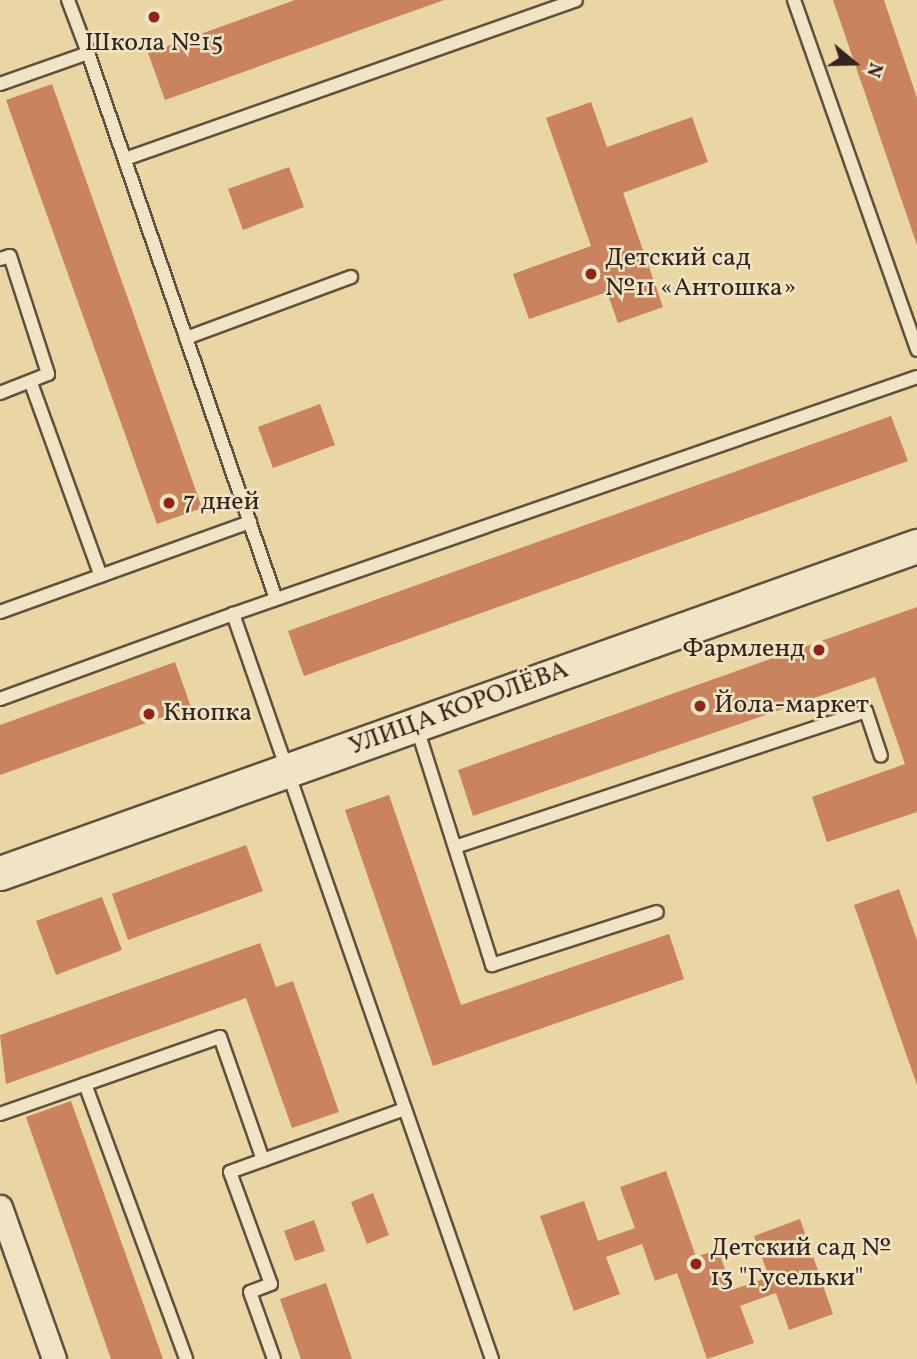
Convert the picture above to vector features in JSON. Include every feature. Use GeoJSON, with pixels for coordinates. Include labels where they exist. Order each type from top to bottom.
{"type":"FeatureCollection","features":[{"type":"Feature","properties":{"kind":"street","name":"УЛИЦА КОРОЛЁВА"},"geometry":{"type":"LineString","coordinates":[[0,873],[917,545]]}},
{"type":"Feature","properties":{"kind":"street"},"geometry":{"type":"LineString","coordinates":[[0,1207],[54,1359]]}},
{"type":"Feature","properties":{"kind":"lane"},"geometry":{"type":"LineString","coordinates":[[68,0],[276,599]]}},
{"type":"Feature","properties":{"kind":"lane"},"geometry":{"type":"LineString","coordinates":[[125,159],[576,0]]}},
{"type":"Feature","properties":{"kind":"lane"},"geometry":{"type":"LineString","coordinates":[[794,0],[917,350]]}},
{"type":"Feature","properties":{"kind":"lane"},"geometry":{"type":"LineString","coordinates":[[0,84],[88,53]]}},
{"type":"Feature","properties":{"kind":"lane"},"geometry":{"type":"LineString","coordinates":[[0,259],[10,256],[48,374],[31,383],[0,393]]}},
{"type":"Feature","properties":{"kind":"lane"},"geometry":{"type":"LineString","coordinates":[[186,338],[351,277]]}},
{"type":"Feature","properties":{"kind":"lane"},"geometry":{"type":"LineString","coordinates":[[0,699],[233,614],[917,377]]}},
{"type":"Feature","properties":{"kind":"lane"},"geometry":{"type":"LineString","coordinates":[[31,383],[101,576]]}},
{"type":"Feature","properties":{"kind":"lane"},"geometry":{"type":"LineString","coordinates":[[0,612],[250,522]]}},
{"type":"Feature","properties":{"kind":"lane"},"geometry":{"type":"LineString","coordinates":[[233,614],[492,1359]]}},
{"type":"Feature","properties":{"kind":"lane"},"geometry":{"type":"LineString","coordinates":[[455,847],[866,711],[881,757]]}},
{"type":"Feature","properties":{"kind":"lane"},"geometry":{"type":"LineString","coordinates":[[416,725],[492,965],[657,912]]}},
{"type":"Feature","properties":{"kind":"lane"},"geometry":{"type":"LineString","coordinates":[[0,1114],[220,1037],[263,1160]]}},
{"type":"Feature","properties":{"kind":"lane"},"geometry":{"type":"LineString","coordinates":[[85,1084],[186,1359]]}},
{"type":"Feature","properties":{"kind":"lane"},"geometry":{"type":"LineString","coordinates":[[274,1359],[250,1292],[271,1284],[230,1172],[405,1109]]}},
{"type":"Feature","properties":{"kind":"building"},"geometry":{"type":"Polygon","coordinates":[[[295,0],[444,0],[165,100],[148,53],[295,0]]]}},
{"type":"Feature","properties":{"kind":"building"},"geometry":{"type":"Polygon","coordinates":[[[833,0],[884,0],[917,98],[917,245],[833,0]]]}},
{"type":"Feature","properties":{"kind":"building"},"geometry":{"type":"Polygon","coordinates":[[[52,84],[202,508],[157,524],[6,100],[52,84]]]}},
{"type":"Feature","properties":{"kind":"building"},"geometry":{"type":"Polygon","coordinates":[[[591,102],[607,147],[692,117],[708,162],[623,193],[663,307],[618,323],[607,292],[529,319],[513,274],[591,246],[546,118],[591,102]]]}},
{"type":"Feature","properties":{"kind":"building"},"geometry":{"type":"Polygon","coordinates":[[[289,167],[304,207],[243,230],[228,189],[289,167]]]}},
{"type":"Feature","properties":{"kind":"building"},"geometry":{"type":"Polygon","coordinates":[[[320,404],[335,445],[273,468],[258,427],[320,404]]]}},
{"type":"Feature","properties":{"kind":"building"},"geometry":{"type":"Polygon","coordinates":[[[891,416],[908,461],[304,676],[288,631],[891,416]]]}},
{"type":"Feature","properties":{"kind":"building"},"geometry":{"type":"Polygon","coordinates":[[[917,607],[917,812],[827,842],[812,797],[905,764],[875,677],[473,816],[458,770],[917,607]]]}},
{"type":"Feature","properties":{"kind":"building"},"geometry":{"type":"Polygon","coordinates":[[[175,662],[191,707],[0,775],[0,725],[175,662]]]}},
{"type":"Feature","properties":{"kind":"building"},"geometry":{"type":"Polygon","coordinates":[[[389,795],[461,1005],[669,934],[684,979],[433,1066],[345,810],[389,795]]]}},
{"type":"Feature","properties":{"kind":"building"},"geometry":{"type":"Polygon","coordinates":[[[246,845],[263,891],[128,940],[112,894],[246,845]]]}},
{"type":"Feature","properties":{"kind":"building"},"geometry":{"type":"Polygon","coordinates":[[[899,889],[917,940],[917,1085],[854,905],[899,889]]]}},
{"type":"Feature","properties":{"kind":"building"},"geometry":{"type":"Polygon","coordinates":[[[102,897],[122,950],[56,975],[36,921],[102,897]]]}},
{"type":"Feature","properties":{"kind":"building"},"geometry":{"type":"Polygon","coordinates":[[[260,943],[276,987],[293,981],[339,1112],[292,1128],[246,998],[6,1084],[0,1035],[260,943]]]}},
{"type":"Feature","properties":{"kind":"building"},"geometry":{"type":"Polygon","coordinates":[[[71,1101],[163,1359],[111,1359],[26,1117],[71,1101]]]}},
{"type":"Feature","properties":{"kind":"building"},"geometry":{"type":"Polygon","coordinates":[[[666,1171],[696,1257],[718,1249],[732,1290],[769,1277],[754,1236],[800,1219],[833,1314],[789,1330],[776,1293],[740,1306],[754,1343],[707,1359],[677,1273],[655,1281],[642,1244],[606,1257],[620,1294],[574,1311],[540,1216],[584,1201],[598,1241],[635,1228],[620,1187],[666,1171]]]}},
{"type":"Feature","properties":{"kind":"building"},"geometry":{"type":"Polygon","coordinates":[[[373,1193],[389,1235],[367,1244],[351,1202],[373,1193]]]}},
{"type":"Feature","properties":{"kind":"building"},"geometry":{"type":"Polygon","coordinates":[[[314,1220],[325,1251],[295,1261],[284,1231],[314,1220]]]}},
{"type":"Feature","properties":{"kind":"building"},"geometry":{"type":"Polygon","coordinates":[[[326,1283],[352,1359],[301,1359],[280,1299],[326,1283]]]}},
{"type":"Feature","properties":{"kind":"place","name":"Школа №15"},"geometry":{"type":"Point","coordinates":[154,17]}},
{"type":"Feature","properties":{"kind":"place","name":"Детский сад №11 «Антошка»"},"geometry":{"type":"Point","coordinates":[591,274]}},
{"type":"Feature","properties":{"kind":"place","name":"7 дней"},"geometry":{"type":"Point","coordinates":[169,503]}},
{"type":"Feature","properties":{"kind":"place","name":"Фармленд"},"geometry":{"type":"Point","coordinates":[819,650]}},
{"type":"Feature","properties":{"kind":"place","name":"Йола-маркет"},"geometry":{"type":"Point","coordinates":[700,706]}},
{"type":"Feature","properties":{"kind":"place","name":"Кнопка"},"geometry":{"type":"Point","coordinates":[149,714]}},
{"type":"Feature","properties":{"kind":"place","name":"Детский сад № 13 \"Гусельки\""},"geometry":{"type":"Point","coordinates":[696,1264]}}]}
